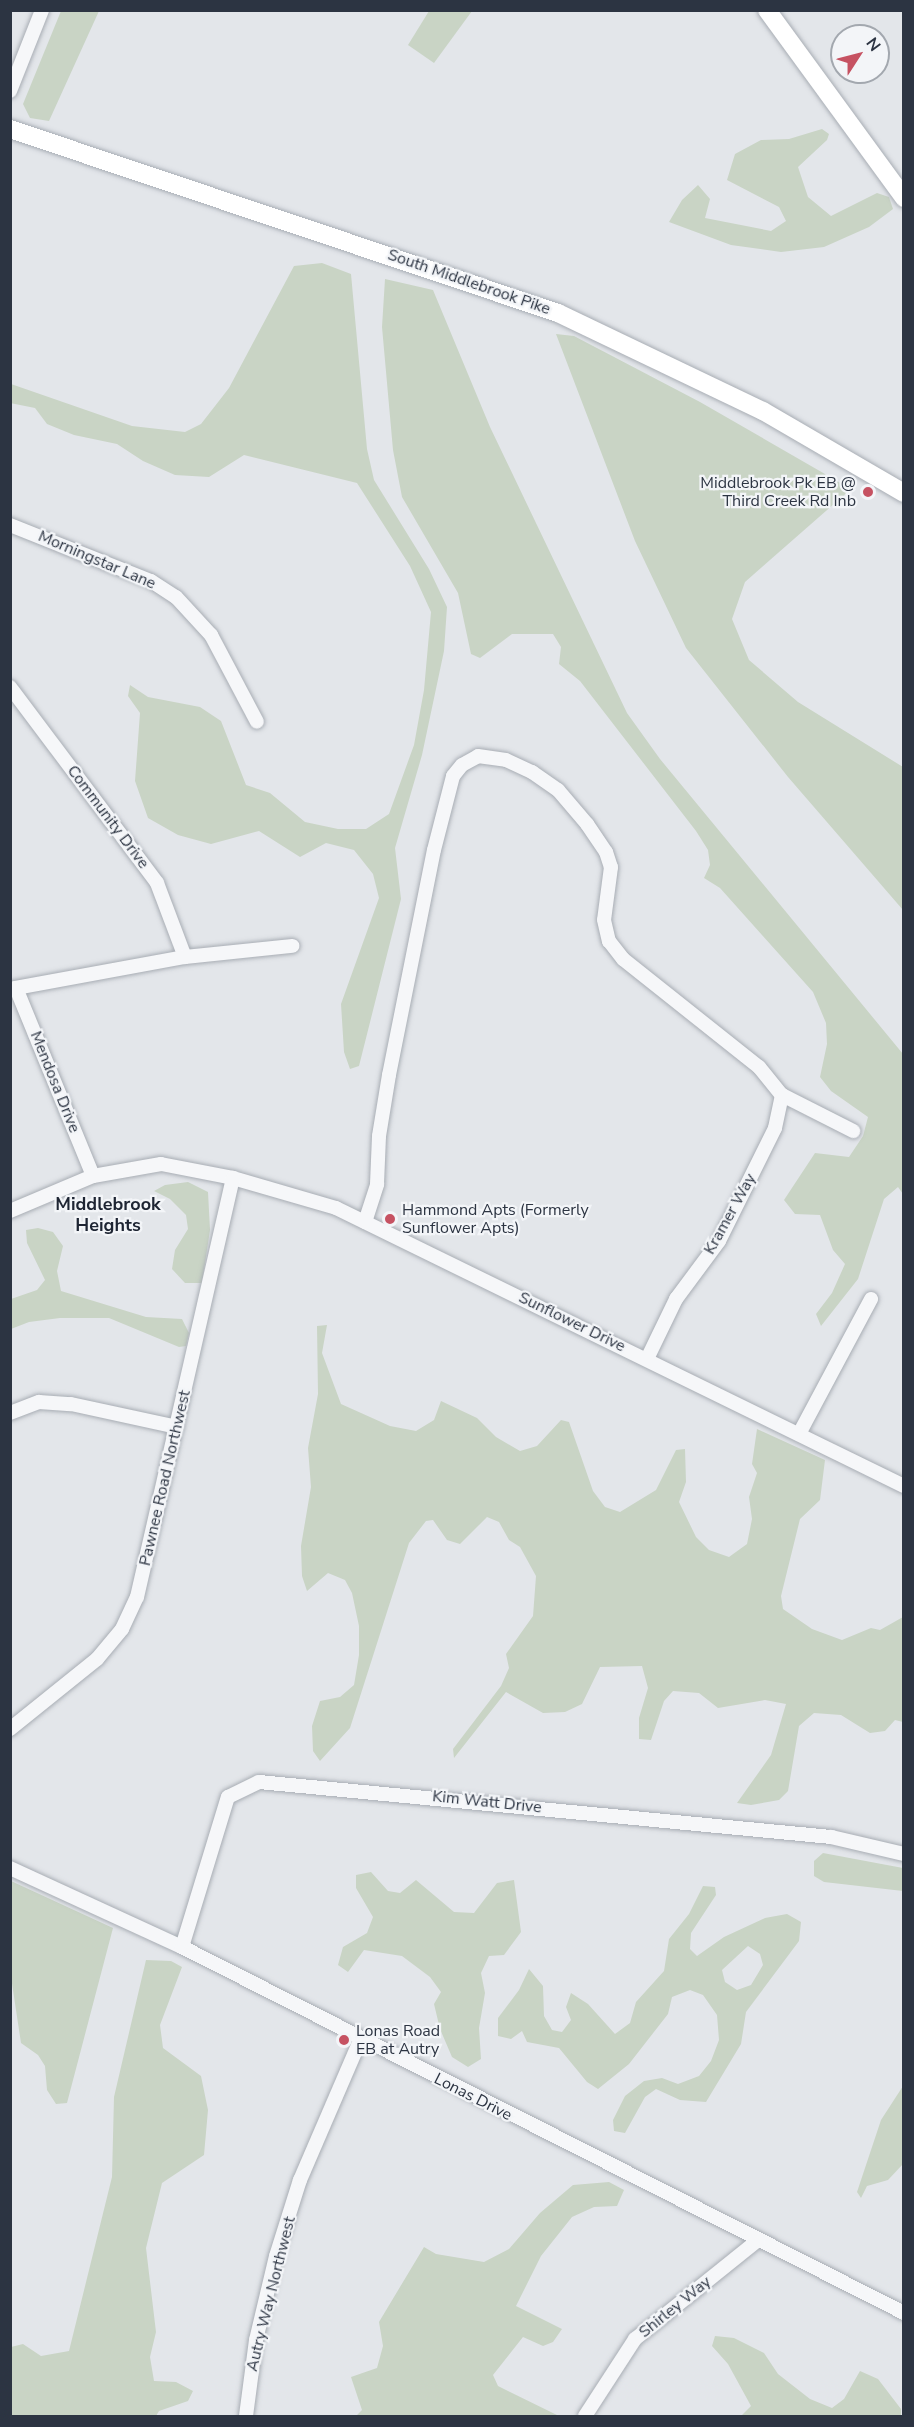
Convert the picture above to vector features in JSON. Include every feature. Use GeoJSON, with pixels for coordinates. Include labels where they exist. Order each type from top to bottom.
{"type":"FeatureCollection","features":[{"type":"Feature","properties":{"kind":"main road"},"geometry":{"type":"LineString","coordinates":[[766,10],[903,198]]}},
{"type":"Feature","properties":{"kind":"main road","name":"South Middlebrook Pike"},"geometry":{"type":"LineString","coordinates":[[10,129],[558,313],[763,411],[903,493]]}},
{"type":"Feature","properties":{"kind":"street"},"geometry":{"type":"LineString","coordinates":[[10,91],[42,10]]}},
{"type":"Feature","properties":{"kind":"street","name":"Morningstar Lane"},"geometry":{"type":"LineString","coordinates":[[10,525],[152,581],[176,597],[211,635],[257,722]]}},
{"type":"Feature","properties":{"kind":"street","name":"Community Drive"},"geometry":{"type":"LineString","coordinates":[[10,687],[157,882],[186,957]]}},
{"type":"Feature","properties":{"kind":"street"},"geometry":{"type":"LineString","coordinates":[[365,1222],[377,1184],[379,1136],[389,1075],[434,850],[453,776],[477,756],[506,760],[558,790],[606,852],[611,867],[604,920],[609,941],[651,984],[759,1067],[782,1095],[853,1131]]}},
{"type":"Feature","properties":{"kind":"street"},"geometry":{"type":"LineString","coordinates":[[13,988],[186,957],[292,946]]}},
{"type":"Feature","properties":{"kind":"street","name":"Mendosa Drive"},"geometry":{"type":"LineString","coordinates":[[13,988],[93,1176]]}},
{"type":"Feature","properties":{"kind":"street","name":"Kramer Way"},"geometry":{"type":"LineString","coordinates":[[647,1359],[676,1299],[724,1231],[776,1128],[782,1095]]}},
{"type":"Feature","properties":{"kind":"street","name":"Sunflower Drive"},"geometry":{"type":"LineString","coordinates":[[10,1211],[93,1176],[161,1164],[232,1178],[336,1208],[903,1486]]}},
{"type":"Feature","properties":{"kind":"street","name":"Pawnee Road Northwest"},"geometry":{"type":"LineString","coordinates":[[10,1728],[97,1659],[123,1629],[137,1597],[232,1178]]}},
{"type":"Feature","properties":{"kind":"street"},"geometry":{"type":"LineString","coordinates":[[798,1434],[871,1299]]}},
{"type":"Feature","properties":{"kind":"street"},"geometry":{"type":"LineString","coordinates":[[10,1413],[39,1402],[71,1404],[177,1427]]}},
{"type":"Feature","properties":{"kind":"street","name":"Kim Watt Drive"},"geometry":{"type":"LineString","coordinates":[[182,1947],[228,1797],[259,1782],[831,1837],[903,1854]]}},
{"type":"Feature","properties":{"kind":"street","name":"Lonas Drive"},"geometry":{"type":"LineString","coordinates":[[10,1868],[182,1947],[360,2041],[903,2313]]}},
{"type":"Feature","properties":{"kind":"street","name":"Autry Way Northwest"},"geometry":{"type":"LineString","coordinates":[[246,2416],[256,2340],[276,2256],[300,2180],[360,2041]]}},
{"type":"Feature","properties":{"kind":"street","name":"Shirley Way"},"geometry":{"type":"LineString","coordinates":[[585,2416],[635,2339],[758,2240]]}},
{"type":"Feature","properties":{"kind":"green space"},"geometry":{"type":"Polygon","coordinates":[[[61,11],[99,11],[49,121],[30,118],[23,104],[61,11]]]}},
{"type":"Feature","properties":{"kind":"green space"},"geometry":{"type":"Polygon","coordinates":[[[429,11],[472,11],[434,63],[408,45],[429,11]]]}},
{"type":"Feature","properties":{"kind":"green space"},"geometry":{"type":"Polygon","coordinates":[[[822,129],[829,134],[827,140],[798,167],[808,197],[831,216],[877,193],[889,197],[893,209],[869,227],[824,247],[781,252],[731,245],[669,222],[682,200],[698,185],[710,199],[705,218],[771,231],[786,221],[779,207],[727,180],[735,154],[761,140],[789,139],[822,129]]]}},
{"type":"Feature","properties":{"kind":"green space"},"geometry":{"type":"Polygon","coordinates":[[[322,263],[351,274],[367,449],[374,480],[429,569],[447,607],[444,651],[422,755],[395,848],[401,899],[359,1066],[350,1069],[344,1052],[341,1004],[379,898],[373,874],[354,850],[326,843],[300,857],[259,831],[211,844],[178,835],[148,818],[135,781],[140,713],[128,696],[130,685],[148,697],[200,707],[221,721],[246,785],[270,793],[305,822],[338,829],[366,829],[389,814],[414,745],[424,690],[431,612],[410,566],[357,483],[244,455],[209,477],[175,475],[143,461],[117,444],[74,435],[47,424],[35,408],[10,403],[11,384],[132,426],[185,432],[201,424],[229,388],[294,266],[322,263]]]}},
{"type":"Feature","properties":{"kind":"green space"},"geometry":{"type":"Polygon","coordinates":[[[385,279],[433,290],[490,427],[627,713],[660,759],[903,1054],[903,1194],[898,1187],[884,1199],[858,1279],[821,1326],[816,1314],[832,1293],[845,1264],[833,1250],[820,1215],[795,1214],[784,1200],[815,1153],[849,1157],[863,1136],[868,1117],[831,1091],[820,1077],[827,1044],[826,1023],[813,992],[720,888],[704,878],[710,865],[708,850],[696,831],[580,681],[559,664],[561,647],[553,634],[512,634],[480,658],[471,654],[458,593],[402,497],[393,450],[382,327],[385,279]]]}},
{"type":"Feature","properties":{"kind":"green space"},"geometry":{"type":"Polygon","coordinates":[[[556,334],[574,336],[700,402],[851,489],[745,582],[732,619],[749,660],[798,702],[903,767],[903,910],[788,777],[686,648],[635,541],[556,334]]]}},
{"type":"Feature","properties":{"kind":"green space"},"geometry":{"type":"Polygon","coordinates":[[[188,1182],[208,1192],[210,1230],[202,1283],[185,1283],[172,1269],[175,1250],[188,1229],[186,1215],[170,1199],[154,1191],[165,1185],[188,1182]]]}},
{"type":"Feature","properties":{"kind":"green space"},"geometry":{"type":"Polygon","coordinates":[[[38,1228],[53,1232],[63,1246],[57,1271],[61,1291],[146,1317],[182,1319],[189,1333],[186,1346],[179,1347],[109,1318],[60,1318],[29,1322],[11,1329],[11,1299],[37,1290],[45,1280],[27,1243],[26,1230],[38,1228]]]}},
{"type":"Feature","properties":{"kind":"green space"},"geometry":{"type":"Polygon","coordinates":[[[327,1325],[322,1353],[341,1404],[390,1426],[416,1431],[434,1420],[441,1401],[477,1418],[496,1437],[520,1451],[537,1446],[561,1420],[569,1422],[593,1491],[605,1507],[620,1512],[656,1490],[676,1450],[685,1449],[686,1482],[679,1502],[696,1537],[709,1550],[729,1557],[747,1544],[752,1519],[749,1497],[757,1473],[752,1464],[757,1429],[825,1460],[820,1500],[800,1519],[781,1596],[783,1609],[812,1629],[842,1640],[871,1628],[880,1630],[903,1617],[903,1722],[895,1720],[885,1731],[870,1733],[841,1715],[814,1713],[799,1726],[788,1791],[779,1800],[751,1805],[737,1803],[771,1755],[786,1704],[765,1700],[718,1708],[699,1693],[673,1691],[664,1701],[651,1740],[639,1739],[639,1718],[648,1688],[642,1666],[600,1667],[582,1704],[565,1712],[543,1713],[506,1692],[454,1758],[453,1749],[501,1686],[509,1668],[506,1654],[533,1616],[536,1576],[520,1547],[509,1540],[499,1522],[487,1517],[460,1544],[447,1540],[433,1520],[426,1521],[409,1543],[350,1728],[320,1761],[313,1751],[312,1726],[320,1701],[340,1697],[354,1685],[359,1655],[359,1626],[352,1593],[345,1580],[328,1573],[307,1591],[302,1576],[301,1546],[311,1487],[308,1448],[318,1394],[317,1326],[327,1325]]]}},
{"type":"Feature","properties":{"kind":"green space"},"geometry":{"type":"Polygon","coordinates":[[[823,1853],[903,1868],[903,1891],[824,1882],[814,1876],[814,1861],[823,1853]]]}},
{"type":"Feature","properties":{"kind":"green space"},"geometry":{"type":"Polygon","coordinates":[[[371,1872],[388,1891],[400,1893],[416,1880],[454,1912],[474,1913],[497,1883],[514,1880],[521,1932],[504,1955],[489,1956],[481,1973],[485,1993],[479,2028],[481,2059],[468,2067],[452,2057],[440,2029],[434,2004],[441,1992],[430,1977],[402,1956],[364,1950],[348,1972],[338,1965],[343,1947],[367,1933],[373,1917],[356,1888],[356,1875],[371,1872]]]}},
{"type":"Feature","properties":{"kind":"green space"},"geometry":{"type":"Polygon","coordinates":[[[11,1881],[113,1928],[67,2103],[56,2104],[47,2090],[45,2066],[38,2055],[21,2043],[11,1977],[11,1881]]]}},
{"type":"Feature","properties":{"kind":"green space"},"geometry":{"type":"Polygon","coordinates":[[[703,1886],[715,1887],[716,1895],[691,1933],[690,1949],[697,1956],[724,1937],[765,1918],[787,1914],[801,1922],[799,1941],[746,2012],[741,2044],[706,2102],[680,2100],[656,2089],[645,2097],[625,2133],[614,2131],[613,2120],[625,2096],[644,2081],[662,2078],[678,2084],[699,2076],[711,2061],[719,2040],[717,2015],[703,1995],[690,1990],[672,1997],[668,2014],[629,2064],[598,2089],[587,2082],[559,2048],[527,2042],[522,2031],[511,2039],[498,2036],[498,2018],[519,1990],[529,1969],[543,1986],[544,2016],[552,2030],[562,2032],[571,2020],[566,2007],[571,1993],[588,2004],[615,2034],[630,2023],[636,2002],[664,1971],[669,1939],[689,1914],[703,1886]],[[748,1946],[722,1970],[725,1982],[737,1990],[751,1985],[763,1965],[760,1954],[748,1946]]]}},
{"type":"Feature","properties":{"kind":"green space"},"geometry":{"type":"Polygon","coordinates":[[[146,1960],[171,1961],[182,1967],[160,2025],[163,2048],[201,2076],[208,2110],[204,2155],[162,2183],[146,2248],[156,2332],[150,2357],[154,2381],[176,2382],[193,2391],[188,2401],[159,2411],[156,2416],[11,2416],[11,2347],[23,2344],[41,2356],[69,2351],[112,2177],[114,2097],[146,1960]]]}},
{"type":"Feature","properties":{"kind":"green space"},"geometry":{"type":"Polygon","coordinates":[[[903,2086],[903,2164],[888,2180],[867,2186],[861,2198],[857,2192],[881,2120],[903,2086]]]}},
{"type":"Feature","properties":{"kind":"green space"},"geometry":{"type":"Polygon","coordinates":[[[609,2182],[624,2190],[617,2206],[594,2207],[572,2217],[541,2256],[516,2306],[562,2329],[553,2342],[543,2346],[523,2337],[493,2375],[498,2386],[559,2416],[356,2416],[362,2410],[351,2377],[377,2368],[383,2346],[379,2322],[424,2247],[436,2254],[484,2262],[509,2249],[540,2213],[573,2185],[609,2182]]]}},
{"type":"Feature","properties":{"kind":"green space"},"geometry":{"type":"Polygon","coordinates":[[[715,2336],[734,2338],[764,2353],[778,2374],[810,2399],[832,2408],[844,2399],[860,2371],[878,2379],[901,2409],[901,2416],[741,2416],[751,2406],[728,2364],[712,2346],[715,2336]]]}},
{"type":"Feature","properties":{"kind":"place","name":"Middlebrook Pk EB @ Third Creek Rd Inb"},"geometry":{"type":"Point","coordinates":[868,492]}},
{"type":"Feature","properties":{"kind":"place","name":"Hammond Apts (Formerly Sunflower Apts)"},"geometry":{"type":"Point","coordinates":[390,1219]}},
{"type":"Feature","properties":{"kind":"place","name":"Lonas Road EB at Autry"},"geometry":{"type":"Point","coordinates":[344,2040]}},
{"type":"Feature","properties":{"kind":"district","name":"Middlebrook Heights"},"geometry":{"type":"Point","coordinates":[108,1215]}}]}
